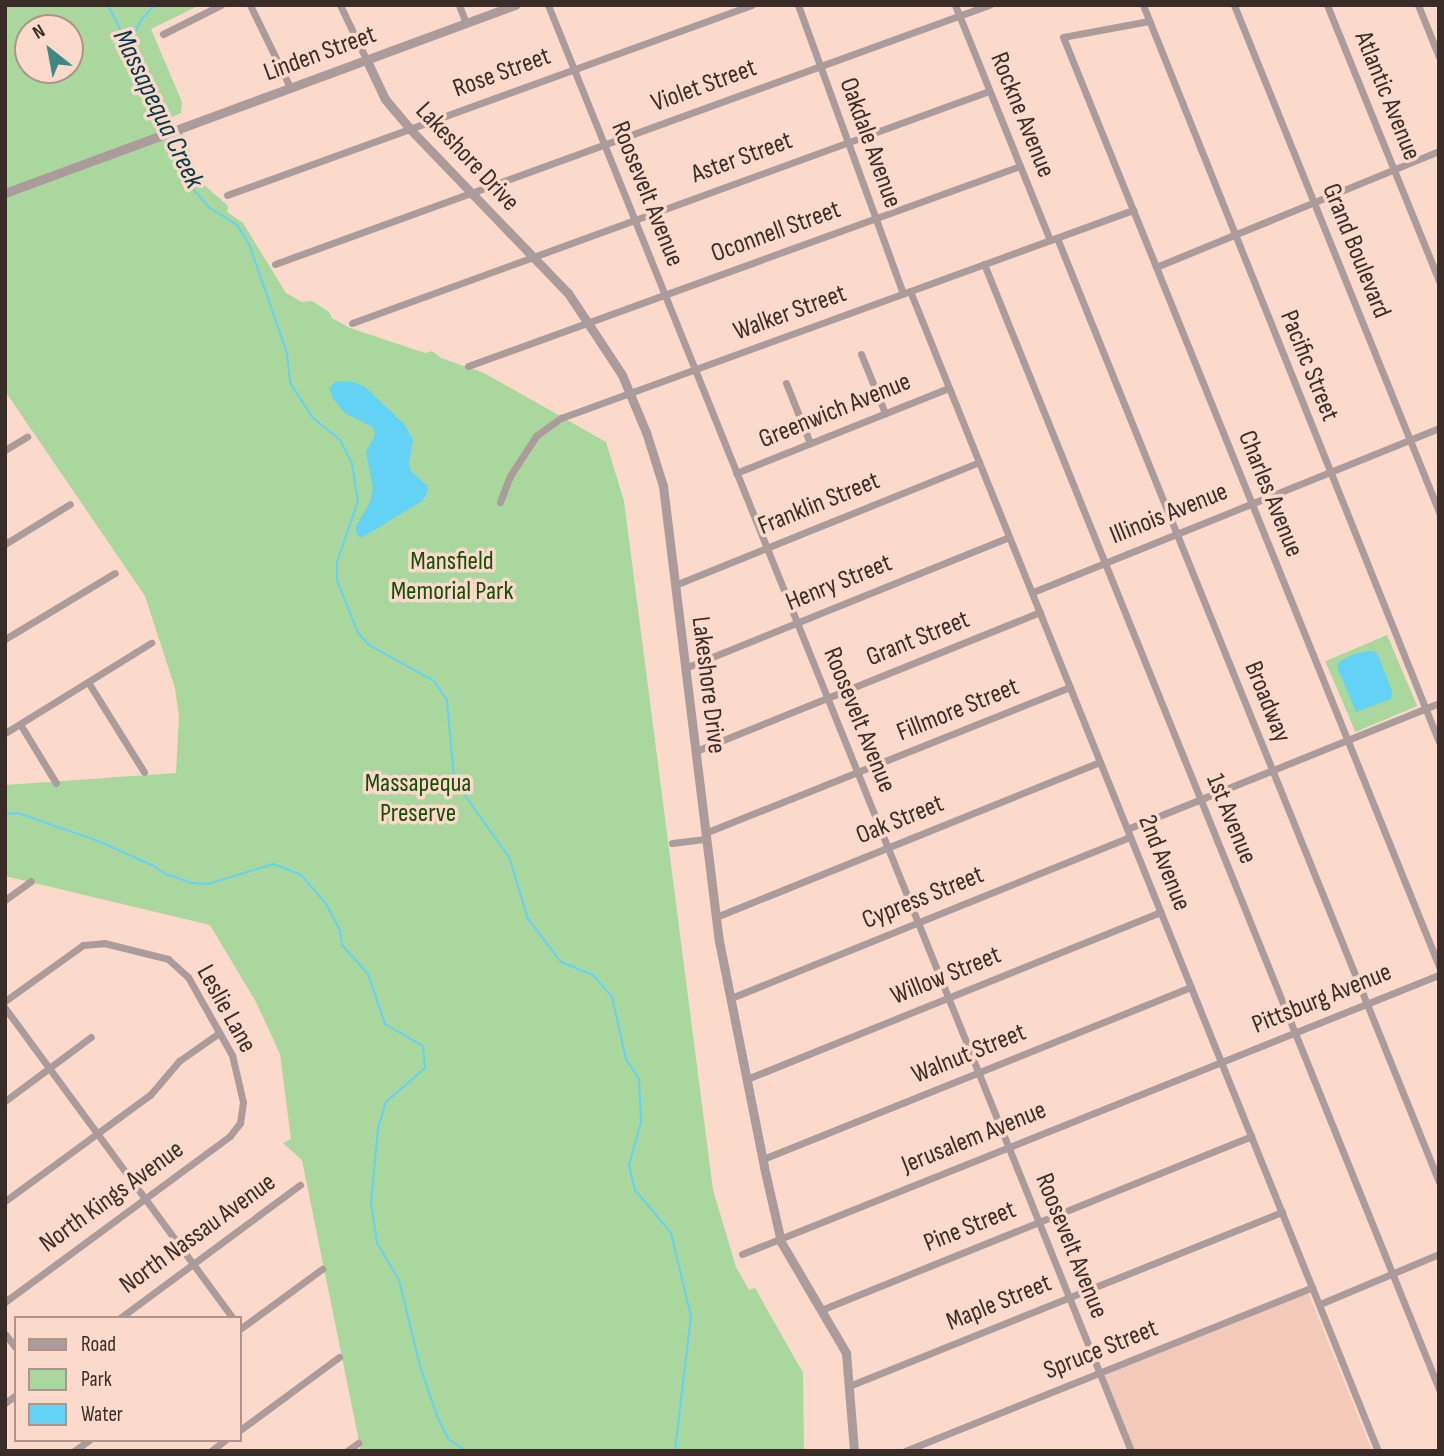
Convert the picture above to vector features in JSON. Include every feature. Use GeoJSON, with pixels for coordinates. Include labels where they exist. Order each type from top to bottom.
{"type":"FeatureCollection","features":[{"type":"Feature","properties":{"kind":"street"},"geometry":{"type":"LineString","coordinates":[[163,34],[221,5]]}},
{"type":"Feature","properties":{"kind":"street"},"geometry":{"type":"LineString","coordinates":[[250,5],[290,87]]}},
{"type":"Feature","properties":{"kind":"street","name":"Lakeshore Drive"},"geometry":{"type":"LineString","coordinates":[[340,5],[385,99],[410,129],[568,293],[622,375],[663,486],[716,917],[747,1079],[780,1239],[846,1353],[854,1451]]}},
{"type":"Feature","properties":{"kind":"street"},"geometry":{"type":"LineString","coordinates":[[459,5],[466,23]]}},
{"type":"Feature","properties":{"kind":"street","name":"Linden Street"},"geometry":{"type":"LineString","coordinates":[[5,194],[516,5]]}},
{"type":"Feature","properties":{"kind":"street","name":"Roosevelt Avenue"},"geometry":{"type":"LineString","coordinates":[[548,5],[1069,1297],[1128,1450]]}},
{"type":"Feature","properties":{"kind":"street","name":"Rose Street"},"geometry":{"type":"LineString","coordinates":[[228,195],[752,5]]}},
{"type":"Feature","properties":{"kind":"street","name":"Oakdale Avenue"},"geometry":{"type":"LineString","coordinates":[[798,5],[875,218],[906,293]]}},
{"type":"Feature","properties":{"kind":"street","name":"Rockne Avenue"},"geometry":{"type":"LineString","coordinates":[[955,5],[1020,166],[1053,239]]}},
{"type":"Feature","properties":{"kind":"street","name":"Violet Street"},"geometry":{"type":"LineString","coordinates":[[275,264],[989,5]]}},
{"type":"Feature","properties":{"kind":"street","name":"Pacific Street"},"geometry":{"type":"LineString","coordinates":[[1143,5],[1439,742]]}},
{"type":"Feature","properties":{"kind":"street","name":"Grand Boulevard"},"geometry":{"type":"LineString","coordinates":[[1234,5],[1439,512]]}},
{"type":"Feature","properties":{"kind":"street","name":"Atlantic Avenue"},"geometry":{"type":"LineString","coordinates":[[1327,5],[1439,281]]}},
{"type":"Feature","properties":{"kind":"street"},"geometry":{"type":"LineString","coordinates":[[1418,5],[1439,57]]}},
{"type":"Feature","properties":{"kind":"street","name":"Charles Avenue"},"geometry":{"type":"LineString","coordinates":[[1149,21],[1063,37],[1439,966]]}},
{"type":"Feature","properties":{"kind":"street","name":"Aster Street"},"geometry":{"type":"LineString","coordinates":[[352,323],[989,91]]}},
{"type":"Feature","properties":{"kind":"street"},"geometry":{"type":"LineString","coordinates":[[1156,267],[1439,151]]}},
{"type":"Feature","properties":{"kind":"street","name":"Oconnell Street"},"geometry":{"type":"LineString","coordinates":[[468,366],[1020,166]]}},
{"type":"Feature","properties":{"kind":"street","name":"Walker Street"},"geometry":{"type":"LineString","coordinates":[[500,502],[510,476],[542,431],[561,418],[1133,210]]}},
{"type":"Feature","properties":{"kind":"street","name":"Broadway"},"geometry":{"type":"LineString","coordinates":[[1053,239],[1177,534],[1439,1182]]}},
{"type":"Feature","properties":{"kind":"street","name":"1st Avenue"},"geometry":{"type":"LineString","coordinates":[[984,264],[1439,1389]]}},
{"type":"Feature","properties":{"kind":"street","name":"2nd Avenue"},"geometry":{"type":"LineString","coordinates":[[906,293],[949,388],[1033,592],[1378,1451]]}},
{"type":"Feature","properties":{"kind":"street"},"geometry":{"type":"LineString","coordinates":[[861,354],[885,413]]}},
{"type":"Feature","properties":{"kind":"street"},"geometry":{"type":"LineString","coordinates":[[786,383],[810,443]]}},
{"type":"Feature","properties":{"kind":"street","name":"Greenwich Avenue"},"geometry":{"type":"LineString","coordinates":[[737,473],[949,388]]}},
{"type":"Feature","properties":{"kind":"street","name":"Illinois Avenue"},"geometry":{"type":"LineString","coordinates":[[1033,592],[1439,428]]}},
{"type":"Feature","properties":{"kind":"street"},"geometry":{"type":"LineString","coordinates":[[5,450],[27,437]]}},
{"type":"Feature","properties":{"kind":"street","name":"Franklin Street"},"geometry":{"type":"LineString","coordinates":[[675,585],[979,463]]}},
{"type":"Feature","properties":{"kind":"street"},"geometry":{"type":"LineString","coordinates":[[5,544],[70,504]]}},
{"type":"Feature","properties":{"kind":"street","name":"Henry Street"},"geometry":{"type":"LineString","coordinates":[[685,668],[1009,537]]}},
{"type":"Feature","properties":{"kind":"street"},"geometry":{"type":"LineString","coordinates":[[5,639],[115,573]]}},
{"type":"Feature","properties":{"kind":"street","name":"Grant Street"},"geometry":{"type":"LineString","coordinates":[[696,751],[1040,612]]}},
{"type":"Feature","properties":{"kind":"street"},"geometry":{"type":"LineString","coordinates":[[5,733],[151,643]]}},
{"type":"Feature","properties":{"kind":"street"},"geometry":{"type":"LineString","coordinates":[[88,682],[144,772]]}},
{"type":"Feature","properties":{"kind":"street","name":"Fillmore Street"},"geometry":{"type":"LineString","coordinates":[[672,843],[706,836],[1070,687]]}},
{"type":"Feature","properties":{"kind":"street","name":"Cypress Street"},"geometry":{"type":"LineString","coordinates":[[731,998],[918,923],[1200,800],[1439,703]]}},
{"type":"Feature","properties":{"kind":"street"},"geometry":{"type":"LineString","coordinates":[[20,724],[56,783]]}},
{"type":"Feature","properties":{"kind":"street","name":"Oak Street"},"geometry":{"type":"LineString","coordinates":[[716,917],[1100,762]]}},
{"type":"Feature","properties":{"kind":"street"},"geometry":{"type":"LineString","coordinates":[[5,900],[31,881]]}},
{"type":"Feature","properties":{"kind":"street","name":"Willow Street"},"geometry":{"type":"LineString","coordinates":[[747,1079],[1161,912]]}},
{"type":"Feature","properties":{"kind":"street","name":"Leslie Lane"},"geometry":{"type":"LineString","coordinates":[[5,1001],[78,948],[89,943],[155,954],[178,966],[232,1055],[243,1102],[240,1123]]}},
{"type":"Feature","properties":{"kind":"street","name":"Pittsburg Avenue"},"geometry":{"type":"LineString","coordinates":[[1221,1062],[1439,975]]}},
{"type":"Feature","properties":{"kind":"street","name":"Walnut Street"},"geometry":{"type":"LineString","coordinates":[[763,1159],[1191,987]]}},
{"type":"Feature","properties":{"kind":"street"},"geometry":{"type":"LineString","coordinates":[[5,1008],[232,1316]]}},
{"type":"Feature","properties":{"kind":"street"},"geometry":{"type":"LineString","coordinates":[[5,1201],[150,1095],[179,1061],[219,1033]]}},
{"type":"Feature","properties":{"kind":"street"},"geometry":{"type":"LineString","coordinates":[[5,1101],[92,1037]]}},
{"type":"Feature","properties":{"kind":"street","name":"Jerusalem Avenue"},"geometry":{"type":"LineString","coordinates":[[742,1254],[1221,1062]]}},
{"type":"Feature","properties":{"kind":"street","name":"North Kings Avenue"},"geometry":{"type":"LineString","coordinates":[[5,1302],[230,1136],[240,1123]]}},
{"type":"Feature","properties":{"kind":"street","name":"Pine Street"},"geometry":{"type":"LineString","coordinates":[[821,1310],[1251,1136]]}},
{"type":"Feature","properties":{"kind":"street","name":"North Nassau Avenue"},"geometry":{"type":"LineString","coordinates":[[123,1316],[300,1185]]}},
{"type":"Feature","properties":{"kind":"street","name":"Maple Street"},"geometry":{"type":"LineString","coordinates":[[849,1386],[1282,1212]]}},
{"type":"Feature","properties":{"kind":"street"},"geometry":{"type":"LineString","coordinates":[[1320,1304],[1439,1254]]}},
{"type":"Feature","properties":{"kind":"street"},"geometry":{"type":"LineString","coordinates":[[242,1328],[322,1269]]}},
{"type":"Feature","properties":{"kind":"street","name":"Spruce Street"},"geometry":{"type":"LineString","coordinates":[[905,1451],[1312,1287]]}},
{"type":"Feature","properties":{"kind":"street"},"geometry":{"type":"LineString","coordinates":[[242,1429],[339,1357]]}},
{"type":"Feature","properties":{"kind":"street"},"geometry":{"type":"LineString","coordinates":[[347,1451],[358,1443]]}},
{"type":"Feature","properties":{"kind":"shaded area"},"geometry":{"type":"Polygon","coordinates":[[[1308,1292],[1372,1451],[1135,1451],[1104,1376],[1308,1292]]]}},
{"type":"Feature","properties":{"kind":"green space","name":"Massapequa Preserve"},"geometry":{"type":"Polygon","coordinates":[[[5,5],[200,5],[151,29],[182,102],[181,113],[158,124],[168,136],[182,131],[201,182],[228,206],[227,212],[243,223],[286,293],[302,302],[312,301],[329,312],[332,318],[350,328],[425,353],[432,351],[441,358],[484,373],[606,442],[624,501],[713,1190],[736,1267],[749,1290],[755,1288],[803,1373],[804,1451],[361,1451],[302,1160],[283,1143],[291,1139],[280,1054],[256,1002],[210,925],[5,876],[5,785],[176,773],[179,717],[175,688],[145,596],[5,391],[5,5]]]}},
{"type":"Feature","properties":{"kind":"green space"},"geometry":{"type":"Polygon","coordinates":[[[1387,635],[1417,706],[1355,732],[1325,661],[1387,635]]]}},
{"type":"Feature","properties":{"kind":"water"},"geometry":{"type":"Polygon","coordinates":[[[336,381],[354,382],[365,387],[404,424],[413,440],[409,462],[411,471],[428,487],[422,501],[361,538],[356,533],[356,526],[370,502],[373,488],[366,452],[375,435],[373,427],[345,413],[333,399],[329,388],[336,381]]]}},
{"type":"Feature","properties":{"kind":"water"},"geometry":{"type":"Polygon","coordinates":[[[1376,652],[1379,658],[1392,691],[1391,699],[1356,712],[1337,667],[1339,662],[1354,654],[1376,652]]]}},
{"type":"Feature","properties":{"kind":"waterway","name":"Massapequa Creek"},"geometry":{"type":"LineString","coordinates":[[108,5],[158,106],[166,131]]}},
{"type":"Feature","properties":{"kind":"waterway"},"geometry":{"type":"LineString","coordinates":[[129,45],[141,20],[155,5]]}},
{"type":"Feature","properties":{"kind":"waterway","name":"Massapequa Creek"},"geometry":{"type":"LineString","coordinates":[[168,137],[187,182],[210,208],[237,225],[249,244],[287,353],[290,383],[313,418],[340,440],[352,464],[358,501],[337,562],[337,580],[358,633],[369,645],[434,681],[447,700],[454,780],[509,857],[528,919],[561,962],[593,975],[612,997],[626,1059],[639,1079],[641,1122],[629,1165],[635,1190],[671,1233],[691,1316],[675,1451]]}},
{"type":"Feature","properties":{"kind":"waterway"},"geometry":{"type":"LineString","coordinates":[[5,814],[18,813],[98,841],[166,874],[192,883],[208,884],[273,864],[301,875],[326,904],[340,930],[342,945],[368,974],[385,1024],[423,1046],[425,1068],[386,1102],[378,1128],[371,1203],[377,1243],[399,1280],[420,1366],[437,1416],[448,1439],[466,1451]]}},
{"type":"Feature","properties":{"kind":"park label","name":"Mansfield Memorial Park"},"geometry":{"type":"Point","coordinates":[452,577]}}]}
